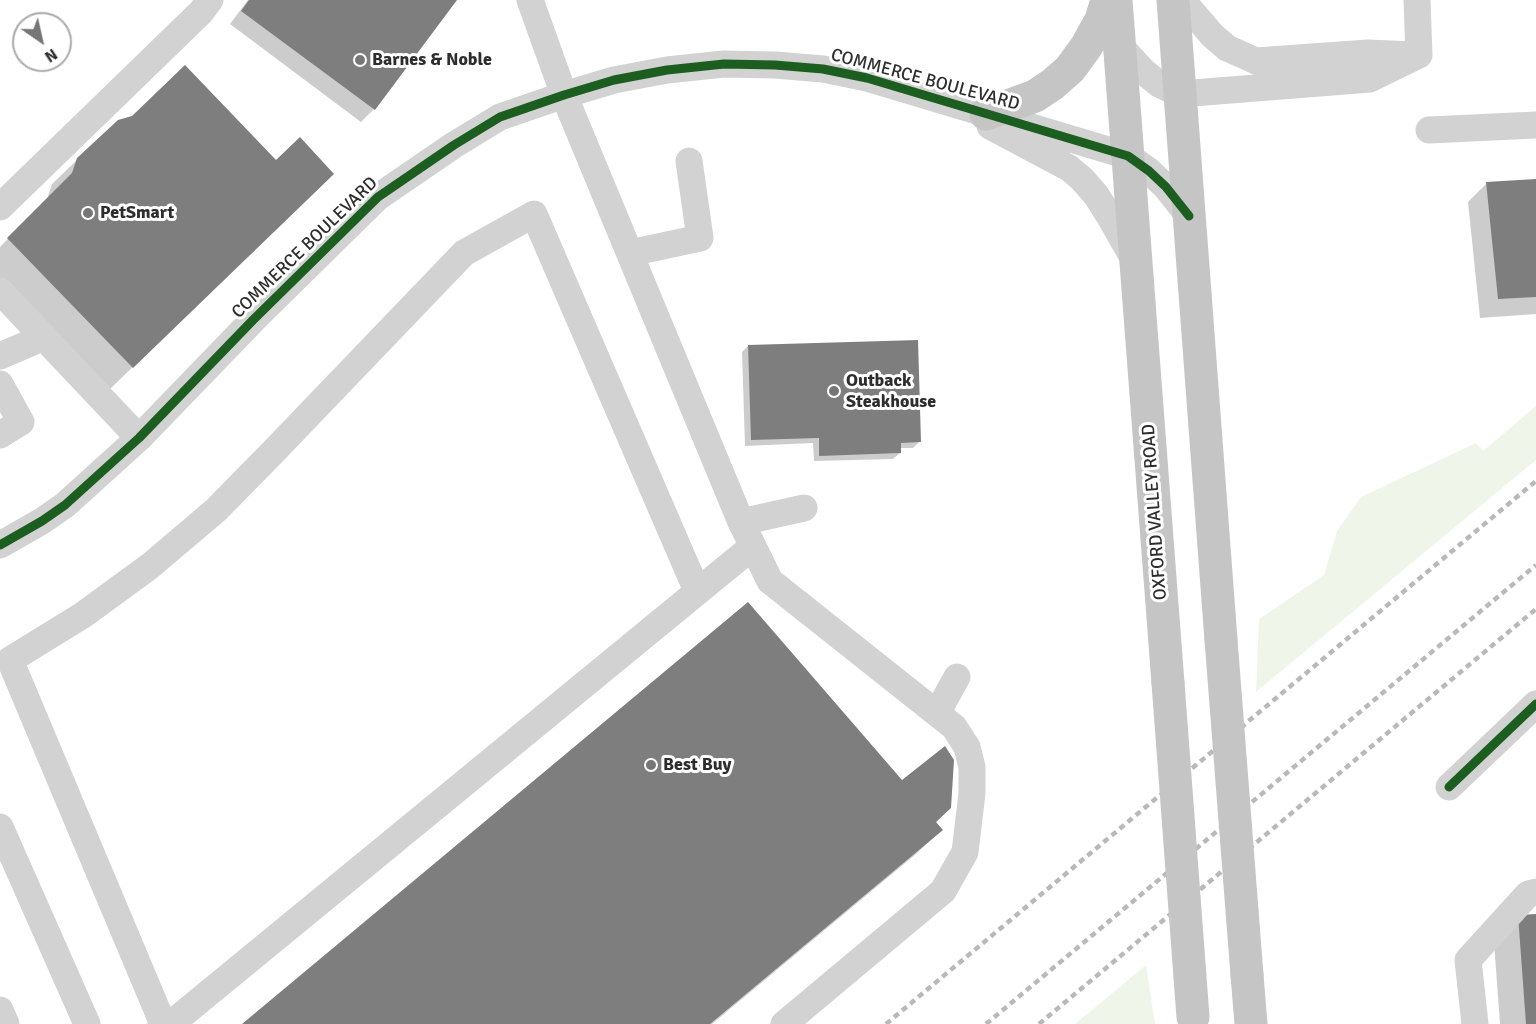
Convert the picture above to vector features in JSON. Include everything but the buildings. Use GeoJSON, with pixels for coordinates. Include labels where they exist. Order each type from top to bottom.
{"type":"FeatureCollection","features":[{"type":"Feature","properties":{"kind":"main road"},"geometry":{"type":"LineString","coordinates":[[986,114],[1035,96],[1070,69],[1101,20],[1107,0]]}},
{"type":"Feature","properties":{"kind":"main road","name":"OXFORD VALLEY ROAD"},"geometry":{"type":"LineString","coordinates":[[1116,0],[1194,1020]]}},
{"type":"Feature","properties":{"kind":"main road"},"geometry":{"type":"LineString","coordinates":[[1173,0],[1251,1024]]}},
{"type":"Feature","properties":{"kind":"street"},"geometry":{"type":"LineString","coordinates":[[0,207],[201,12],[210,0]]}},
{"type":"Feature","properties":{"kind":"street"},"geometry":{"type":"LineString","coordinates":[[530,0],[564,95],[741,522],[770,582],[954,727],[967,747],[972,767],[972,793],[965,852],[943,891],[784,1024]]}},
{"type":"Feature","properties":{"kind":"street"},"geometry":{"type":"LineString","coordinates":[[1182,0],[1220,42],[1242,56],[1256,61],[1368,53],[1419,55]]}},
{"type":"Feature","properties":{"kind":"street"},"geometry":{"type":"LineString","coordinates":[[1417,0],[1419,55]]}},
{"type":"Feature","properties":{"kind":"street"},"geometry":{"type":"LineString","coordinates":[[1119,45],[1143,72],[1159,84],[1180,94],[1370,79],[1419,55]]}},
{"type":"Feature","properties":{"kind":"street","name":"COMMERCE BOULEVARD"},"geometry":{"type":"LineString","coordinates":[[0,545],[65,505],[140,438],[253,320],[378,197],[446,150],[500,117],[614,80],[667,70],[724,64],[823,69],[867,78],[1128,156],[1158,179],[1189,216]]}},
{"type":"Feature","properties":{"kind":"street","name":"COMMERCE BOULEVARD"},"geometry":{"type":"LineString","coordinates":[[952,105],[1069,168],[1096,195],[1136,261]]}},
{"type":"Feature","properties":{"kind":"street"},"geometry":{"type":"LineString","coordinates":[[1429,130],[1536,124]]}},
{"type":"Feature","properties":{"kind":"street"},"geometry":{"type":"LineString","coordinates":[[630,253],[700,238],[689,161]]}},
{"type":"Feature","properties":{"kind":"street"},"geometry":{"type":"LineString","coordinates":[[697,591],[534,214],[464,253],[216,510],[150,566],[83,615],[10,660],[162,1024],[177,1019],[752,547]]}},
{"type":"Feature","properties":{"kind":"street"},"geometry":{"type":"LineString","coordinates":[[0,291],[140,438]]}},
{"type":"Feature","properties":{"kind":"street"},"geometry":{"type":"LineString","coordinates":[[0,356],[44,337]]}},
{"type":"Feature","properties":{"kind":"street"},"geometry":{"type":"LineString","coordinates":[[0,384],[21,422],[0,435]]}},
{"type":"Feature","properties":{"kind":"street"},"geometry":{"type":"LineString","coordinates":[[741,522],[804,508]]}},
{"type":"Feature","properties":{"kind":"street"},"geometry":{"type":"LineString","coordinates":[[937,713],[957,677]]}},
{"type":"Feature","properties":{"kind":"street"},"geometry":{"type":"LineString","coordinates":[[1449,787],[1536,704]]}},
{"type":"Feature","properties":{"kind":"street"},"geometry":{"type":"LineString","coordinates":[[0,827],[87,1024]]}},
{"type":"Feature","properties":{"kind":"street"},"geometry":{"type":"LineString","coordinates":[[1475,1024],[1468,960],[1527,894],[1536,892]]}},
{"type":"Feature","properties":{"kind":"street"},"geometry":{"type":"LineString","coordinates":[[0,1010],[6,1024]]}},
{"type":"Feature","properties":{"kind":"shaded area"},"geometry":{"type":"Polygon","coordinates":[[[1536,406],[1536,460],[1256,692],[1259,619],[1324,575],[1337,531],[1361,497],[1476,443],[1483,451],[1536,406]]]}},
{"type":"Feature","properties":{"kind":"shaded area"},"geometry":{"type":"Polygon","coordinates":[[[1146,965],[1155,1024],[1075,1024],[1146,965]]]}},
{"type":"Feature","properties":{"kind":"railway"},"geometry":{"type":"LineString","coordinates":[[886,1024],[1536,481]]}},
{"type":"Feature","properties":{"kind":"railway"},"geometry":{"type":"LineString","coordinates":[[986,1024],[1536,565]]}},
{"type":"Feature","properties":{"kind":"railway"},"geometry":{"type":"LineString","coordinates":[[1039,1024],[1536,609]]}},
{"type":"Feature","properties":{"kind":"cycle path"},"geometry":{"type":"LineString","coordinates":[[0,545],[65,505],[139,438],[253,320],[378,197],[454,145],[500,117],[614,80],[667,70],[724,64],[823,69],[867,78],[1128,156],[1166,187],[1189,216]]}},
{"type":"Feature","properties":{"kind":"cycle path"},"geometry":{"type":"LineString","coordinates":[[1449,787],[1536,704]]}},
{"type":"Feature","properties":{"kind":"place","name":"Barnes & Noble"},"geometry":{"type":"Point","coordinates":[360,60]}},
{"type":"Feature","properties":{"kind":"place","name":"PetSmart"},"geometry":{"type":"Point","coordinates":[88,213]}},
{"type":"Feature","properties":{"kind":"place","name":"Outback Steakhouse"},"geometry":{"type":"Point","coordinates":[834,391]}},
{"type":"Feature","properties":{"kind":"place","name":"Best Buy"},"geometry":{"type":"Point","coordinates":[651,765]}}]}
